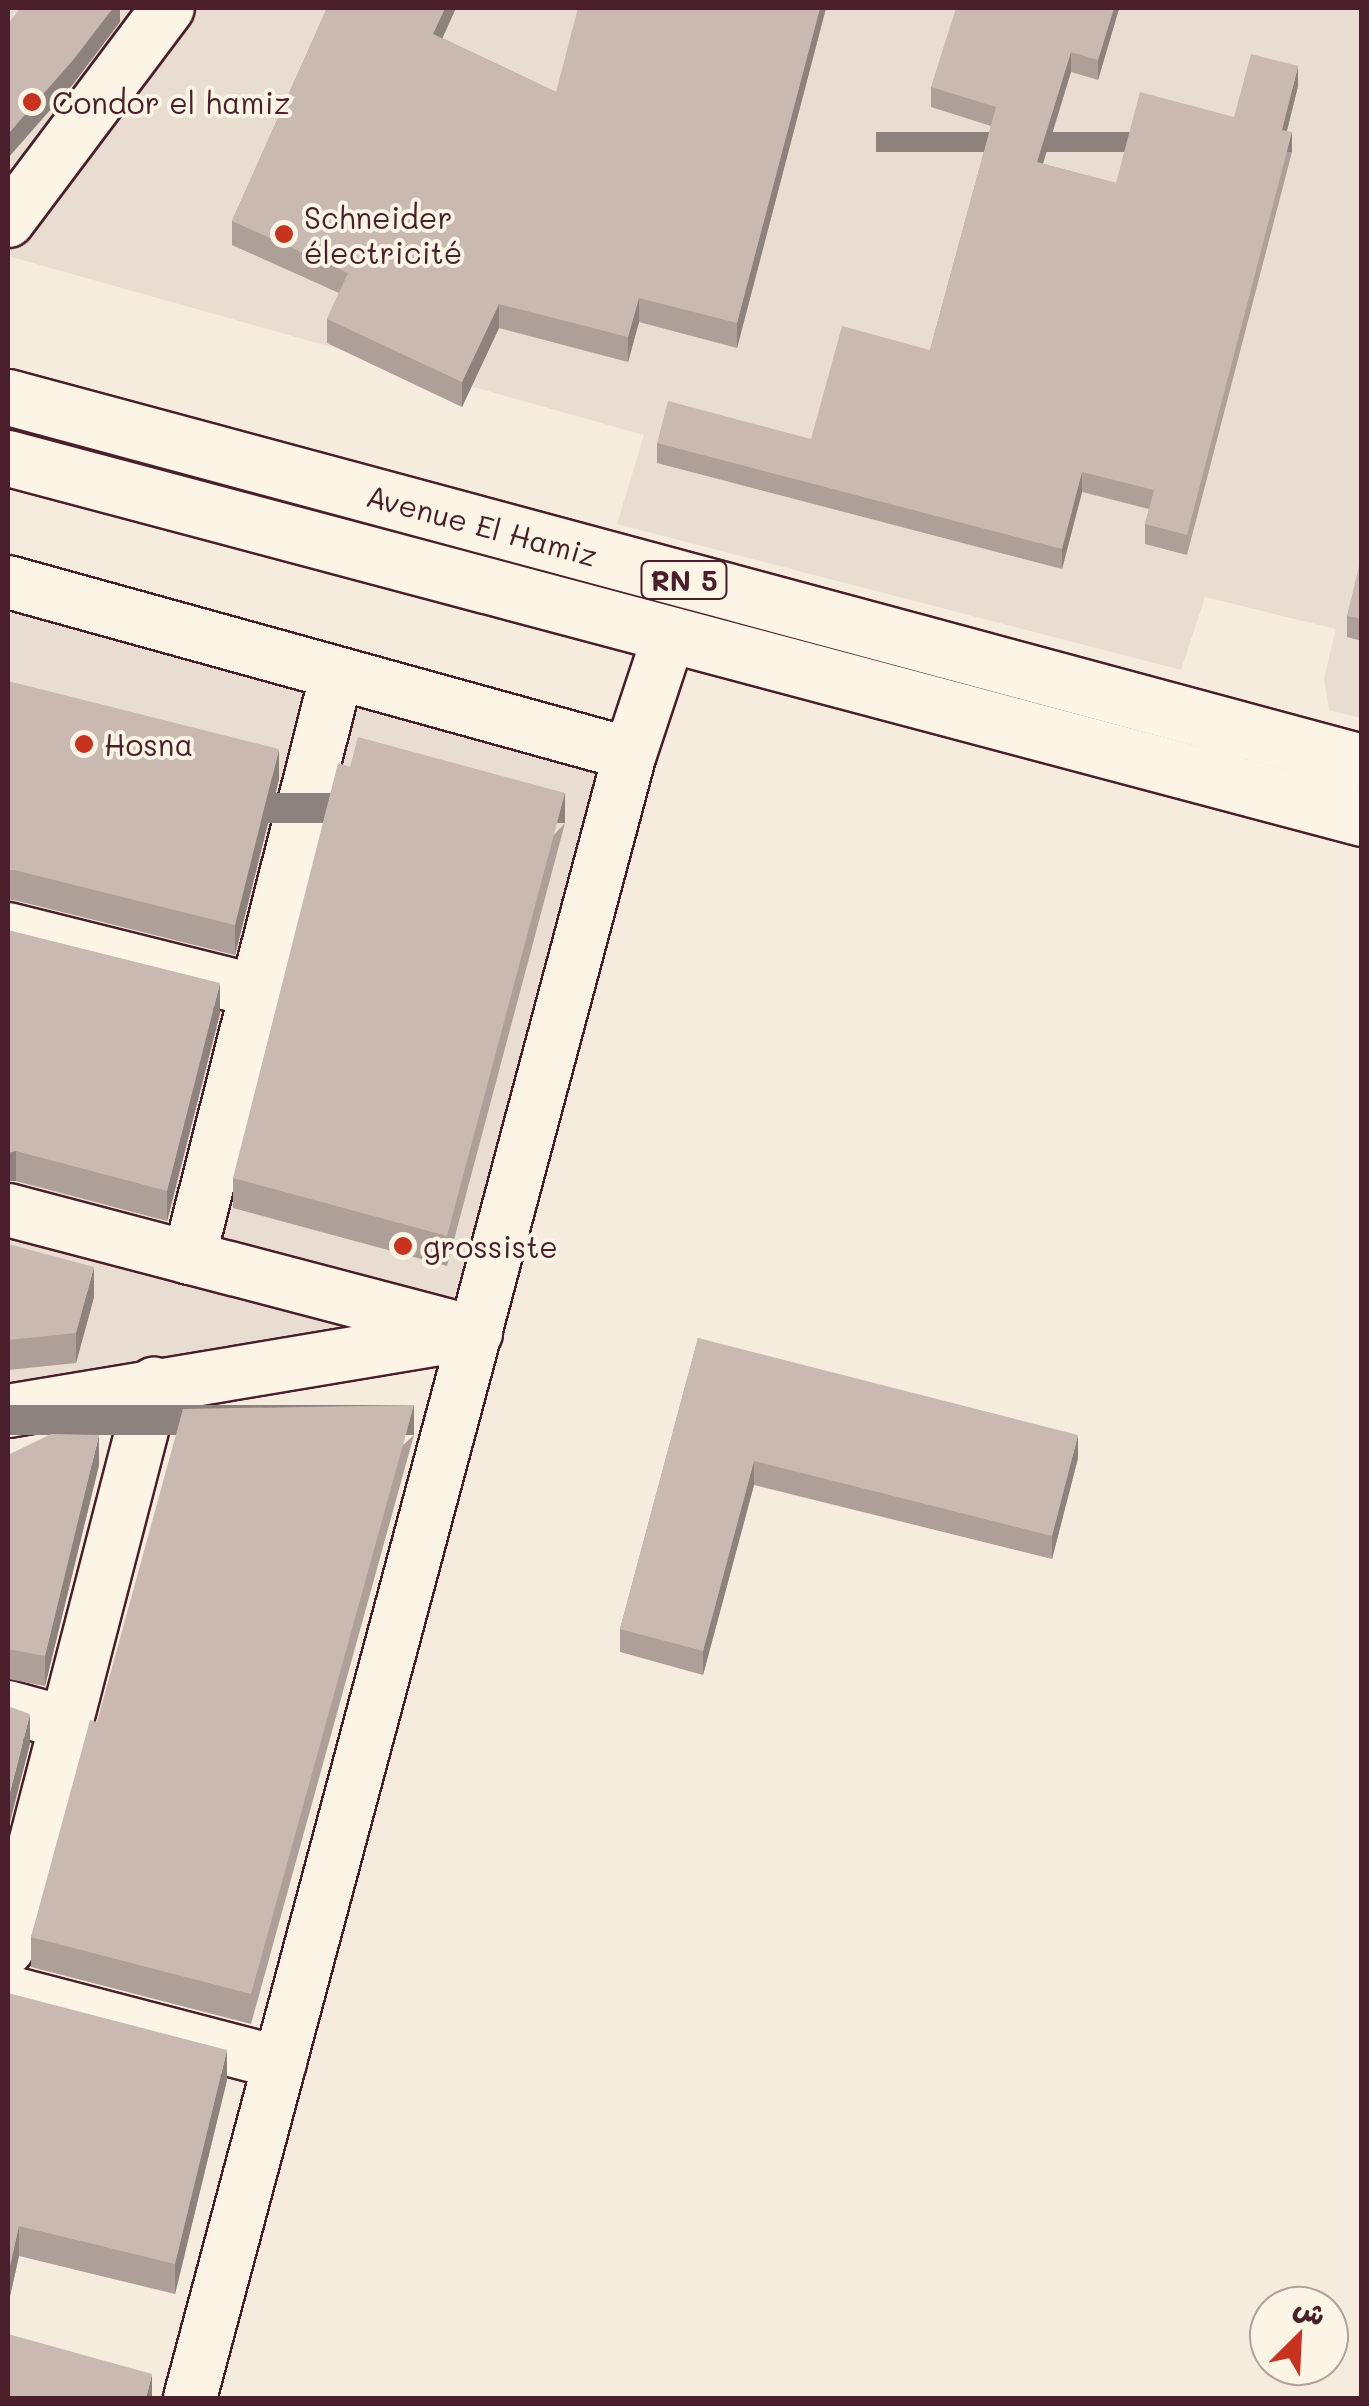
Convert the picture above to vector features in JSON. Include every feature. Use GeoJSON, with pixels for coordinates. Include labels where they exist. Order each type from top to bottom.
{"type":"FeatureCollection","features":[{"type":"Feature","properties":{"kind":"highway","name":"Avenue El Hamiz"},"geometry":{"type":"LineString","coordinates":[[8,398],[1362,762]]}},
{"type":"Feature","properties":{"kind":"highway","name":"RN 5"},"geometry":{"type":"LineString","coordinates":[[8,458],[1362,818]]}},
{"type":"Feature","properties":{"kind":"street"},"geometry":{"type":"LineString","coordinates":[[8,221],[168,8]]}},
{"type":"Feature","properties":{"kind":"street"},"geometry":{"type":"LineString","coordinates":[[8,582],[630,754]]}},
{"type":"Feature","properties":{"kind":"street"},"geometry":{"type":"LineString","coordinates":[[190,2398],[630,754],[670,633]]}},
{"type":"Feature","properties":{"kind":"street"},"geometry":{"type":"LineString","coordinates":[[189,1258],[337,673]]}},
{"type":"Feature","properties":{"kind":"street"},"geometry":{"type":"LineString","coordinates":[[8,928],[256,991]]}},
{"type":"Feature","properties":{"kind":"street"},"geometry":{"type":"LineString","coordinates":[[8,1210],[476,1333]]}},
{"type":"Feature","properties":{"kind":"street"},"geometry":{"type":"LineString","coordinates":[[8,1411],[476,1333]]}},
{"type":"Feature","properties":{"kind":"street"},"geometry":{"type":"LineString","coordinates":[[8,1948],[154,1384]]}},
{"type":"Feature","properties":{"kind":"street"},"geometry":{"type":"LineString","coordinates":[[8,1707],[66,1724]]}},
{"type":"Feature","properties":{"kind":"street"},"geometry":{"type":"LineString","coordinates":[[8,1992],[280,2063]]}},
{"type":"Feature","properties":{"kind":"shaded area"},"geometry":{"type":"Polygon","coordinates":[[[8,8],[1361,8],[1361,718],[1329,710],[1324,678],[1336,629],[1205,597],[1181,670],[617,524],[644,435],[8,256],[8,8]]]}},
{"type":"Feature","properties":{"kind":"shaded area"},"geometry":{"type":"Polygon","coordinates":[[[8,595],[630,754],[476,1333],[8,1406],[8,595]]]}},
{"type":"Feature","properties":{"kind":"building","name":"Condor el hamiz"},"geometry":{"type":"Polygon","coordinates":[[[21,8],[113,8],[8,134],[8,23],[21,8]]]}},
{"type":"Feature","properties":{"kind":"building"},"geometry":{"type":"Polygon","coordinates":[[[327,8],[445,8],[433,34],[556,92],[578,8],[820,8],[737,323],[639,298],[628,337],[499,304],[462,382],[327,319],[348,273],[232,221],[327,8]]]}},
{"type":"Feature","properties":{"kind":"building"},"geometry":{"type":"Polygon","coordinates":[[[956,8],[1114,8],[1098,60],[1071,52],[1037,162],[1116,183],[1140,92],[1234,117],[1251,54],[1298,66],[1282,130],[1292,132],[1187,535],[1145,524],[1154,490],[1082,472],[1062,549],[657,443],[668,401],[811,439],[842,326],[930,350],[996,107],[931,87],[956,8]]]}},
{"type":"Feature","properties":{"kind":"building"},"geometry":{"type":"Polygon","coordinates":[[[1362,563],[1362,619],[1347,616],[1362,563]]]}},
{"type":"Feature","properties":{"kind":"building"},"geometry":{"type":"Polygon","coordinates":[[[8,681],[279,749],[235,925],[8,870],[8,681]]]}},
{"type":"Feature","properties":{"kind":"building"},"geometry":{"type":"Polygon","coordinates":[[[358,737],[565,793],[447,1236],[233,1178],[338,763],[350,767],[358,737]]]}},
{"type":"Feature","properties":{"kind":"building"},"geometry":{"type":"Polygon","coordinates":[[[8,930],[220,983],[167,1191],[16,1151],[8,1153],[8,930]]]}},
{"type":"Feature","properties":{"kind":"building"},"geometry":{"type":"Polygon","coordinates":[[[8,1244],[94,1267],[76,1333],[8,1340],[8,1244]]]}},
{"type":"Feature","properties":{"kind":"building"},"geometry":{"type":"Polygon","coordinates":[[[698,1338],[1078,1435],[1052,1536],[754,1461],[703,1651],[620,1629],[698,1338]]]}},
{"type":"Feature","properties":{"kind":"building"},"geometry":{"type":"Polygon","coordinates":[[[414,1405],[251,1994],[31,1937],[90,1720],[97,1722],[183,1409],[414,1405]]]}},
{"type":"Feature","properties":{"kind":"building"},"geometry":{"type":"Polygon","coordinates":[[[51,1434],[99,1435],[45,1656],[8,1649],[8,1455],[51,1434]]]}},
{"type":"Feature","properties":{"kind":"building"},"geometry":{"type":"Polygon","coordinates":[[[8,1706],[30,1714],[8,1800],[8,1706]]]}},
{"type":"Feature","properties":{"kind":"building"},"geometry":{"type":"Polygon","coordinates":[[[8,1993],[227,2050],[175,2264],[19,2226],[8,2275],[8,1993]]]}},
{"type":"Feature","properties":{"kind":"building"},"geometry":{"type":"Polygon","coordinates":[[[8,2334],[152,2374],[146,2398],[8,2398],[8,2334]]]}},
{"type":"Feature","properties":{"kind":"place","name":"Condor el hamiz"},"geometry":{"type":"Point","coordinates":[32,102]}},
{"type":"Feature","properties":{"kind":"place","name":"Schneider électricité"},"geometry":{"type":"Point","coordinates":[284,234]}},
{"type":"Feature","properties":{"kind":"place","name":"Hosna"},"geometry":{"type":"Point","coordinates":[84,744]}},
{"type":"Feature","properties":{"kind":"place","name":"grossiste"},"geometry":{"type":"Point","coordinates":[403,1246]}}]}
